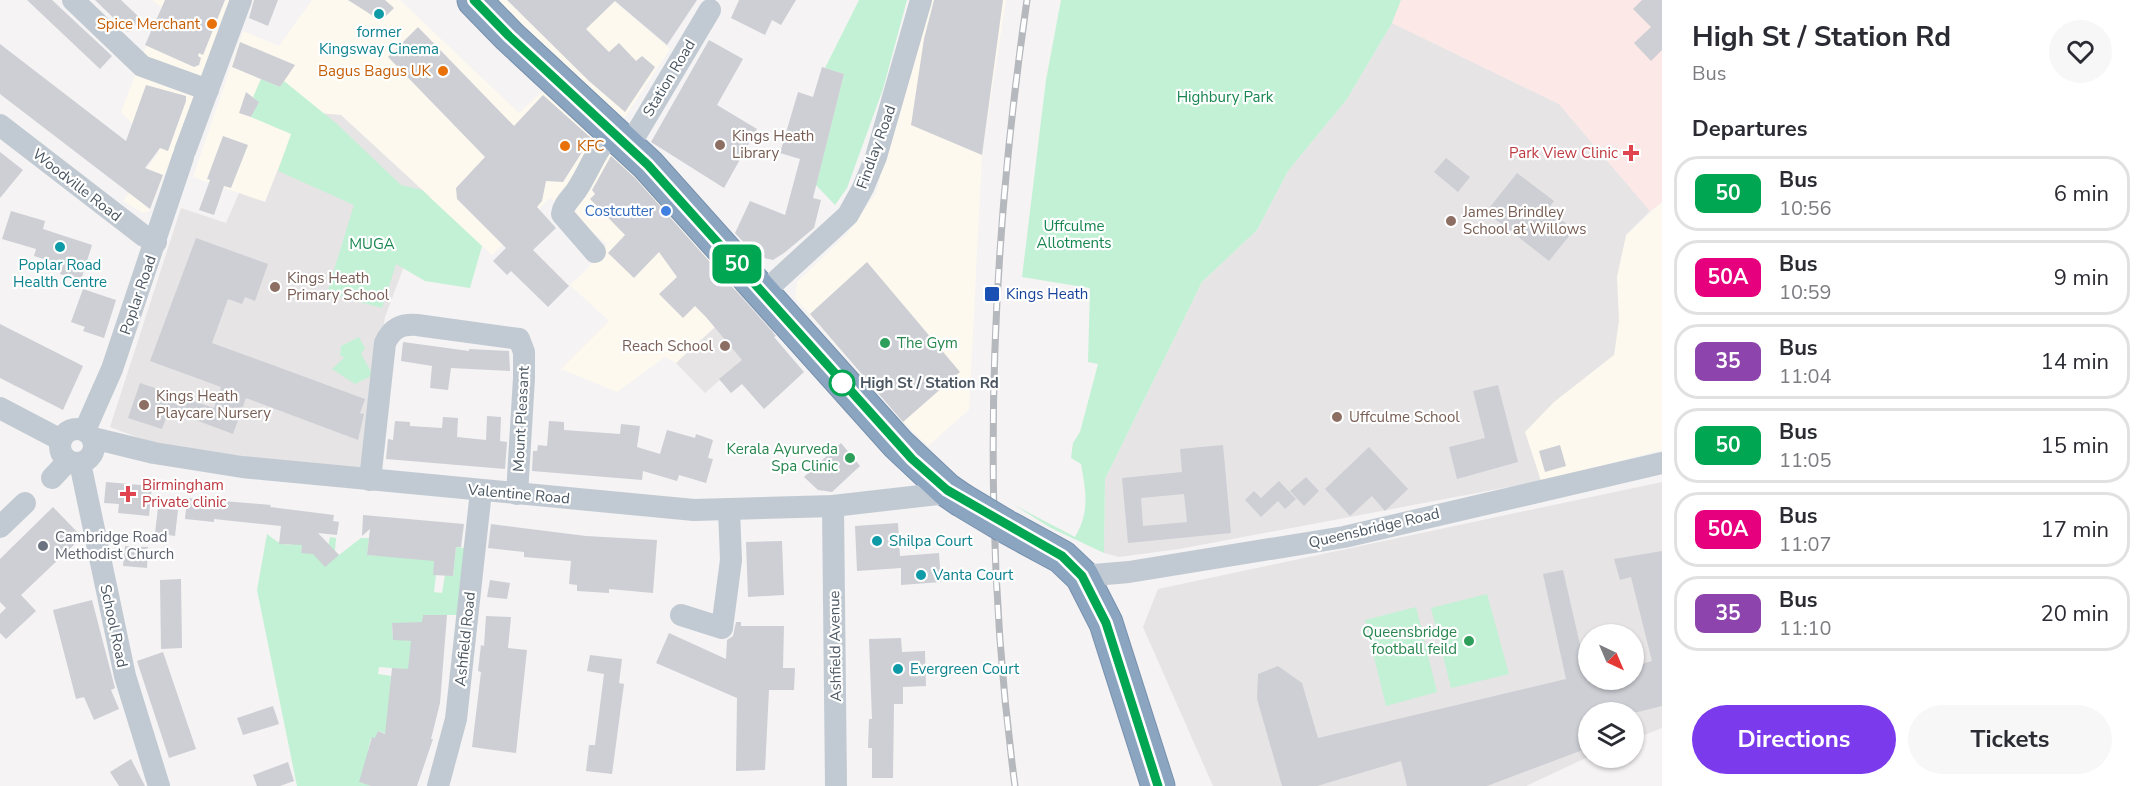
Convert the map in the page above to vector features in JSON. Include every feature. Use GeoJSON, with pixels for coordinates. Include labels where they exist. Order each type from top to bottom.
{"type":"FeatureCollection","features":[{"type":"Feature","properties":{"kind":"highway"},"geometry":{"type":"LineString","coordinates":[[474,0],[509,36],[621,139],[898,444],[953,494],[1005,526],[1062,556],[1082,576],[1106,623],[1158,786]]}},
{"type":"Feature","properties":{"kind":"street"},"geometry":{"type":"LineString","coordinates":[[73,0],[142,66],[208,90]]}},
{"type":"Feature","properties":{"kind":"street","name":"Poplar Road"},"geometry":{"type":"LineString","coordinates":[[70,455],[93,454],[95,446],[89,434],[184,154],[241,0]]}},
{"type":"Feature","properties":{"kind":"street","name":"Findlay Road"},"geometry":{"type":"LineString","coordinates":[[763,293],[848,215],[863,188],[876,157],[921,0]]}},
{"type":"Feature","properties":{"kind":"street","name":"Station Road"},"geometry":{"type":"LineString","coordinates":[[595,252],[562,214],[562,208],[577,189],[595,153],[621,139],[713,5]]}},
{"type":"Feature","properties":{"kind":"street","name":"Woodville Road"},"geometry":{"type":"LineString","coordinates":[[0,124],[144,236],[156,242]]}},
{"type":"Feature","properties":{"kind":"street","name":"Mount Pleasant"},"geometry":{"type":"LineString","coordinates":[[370,480],[385,343],[389,334],[402,324],[417,325],[519,339],[524,352],[524,369],[516,494]]}},
{"type":"Feature","properties":{"kind":"street"},"geometry":{"type":"LineString","coordinates":[[0,408],[70,455]]}},
{"type":"Feature","properties":{"kind":"street"},"geometry":{"type":"LineString","coordinates":[[52,478],[70,455],[70,430],[89,434]]}},
{"type":"Feature","properties":{"kind":"street","name":"Valentine Road"},"geometry":{"type":"LineString","coordinates":[[89,434],[154,453],[242,467],[665,507],[729,510],[833,506],[953,494]]}},
{"type":"Feature","properties":{"kind":"street","name":"School Road"},"geometry":{"type":"LineString","coordinates":[[70,455],[125,676],[159,786]]}},
{"type":"Feature","properties":{"kind":"street","name":"Queensbridge Road"},"geometry":{"type":"LineString","coordinates":[[1082,576],[1129,572],[1344,537],[1662,463]]}},
{"type":"Feature","properties":{"kind":"street","name":"Ashfield Road"},"geometry":{"type":"LineString","coordinates":[[438,786],[456,719],[481,491]]}},
{"type":"Feature","properties":{"kind":"street"},"geometry":{"type":"LineString","coordinates":[[0,527],[25,503]]}},
{"type":"Feature","properties":{"kind":"street","name":"Ashfield Avenue"},"geometry":{"type":"LineString","coordinates":[[833,506],[836,786]]}},
{"type":"Feature","properties":{"kind":"street"},"geometry":{"type":"LineString","coordinates":[[681,615],[723,628],[731,560],[729,510]]}},
{"type":"Feature","properties":{"kind":"shaded area"},"geometry":{"type":"Polygon","coordinates":[[[152,0],[233,0],[197,97],[149,211],[143,213],[123,201],[159,152],[121,112],[161,7],[152,0]]]}},
{"type":"Feature","properties":{"kind":"shaded area"},"geometry":{"type":"Polygon","coordinates":[[[312,0],[400,0],[519,113],[546,88],[649,189],[739,287],[715,327],[676,363],[665,357],[617,392],[561,369],[609,321],[570,285],[586,270],[607,244],[550,198],[492,255],[341,115],[284,154],[265,202],[193,177],[243,31],[279,46],[312,0]]]}},
{"type":"Feature","properties":{"kind":"shaded area"},"geometry":{"type":"Polygon","coordinates":[[[498,0],[613,0],[670,49],[621,123],[498,0]]]}},
{"type":"Feature","properties":{"kind":"shaded area"},"geometry":{"type":"Polygon","coordinates":[[[924,0],[1006,0],[982,155],[969,410],[928,446],[903,422],[795,298],[797,282],[846,235],[876,193],[924,0]]]}},
{"type":"Feature","properties":{"kind":"shaded area","name":"Park View Clinic"},"geometry":{"type":"Polygon","coordinates":[[[1401,0],[1662,0],[1662,202],[1650,211],[1559,104],[1392,23],[1401,0]]]}},
{"type":"Feature","properties":{"kind":"shaded area","name":"James Brindley School at Willows"},"geometry":{"type":"Polygon","coordinates":[[[1392,23],[1559,104],[1650,211],[1626,235],[1617,277],[1619,321],[1614,355],[1554,402],[1525,432],[1541,481],[1179,549],[1119,557],[1104,553],[1105,479],[1202,282],[1257,230],[1288,171],[1347,99],[1392,23]]]}},
{"type":"Feature","properties":{"kind":"shaded area","name":"Kings Heath Primary School"},"geometry":{"type":"Polygon","coordinates":[[[319,113],[341,115],[430,197],[385,317],[362,472],[157,445],[110,427],[181,208],[226,223],[239,193],[265,202],[284,154],[319,113]]]}},
{"type":"Feature","properties":{"kind":"shaded area"},"geometry":{"type":"Polygon","coordinates":[[[1662,202],[1662,450],[1541,481],[1524,432],[1554,402],[1619,321],[1617,277],[1626,235],[1662,202]]]}},
{"type":"Feature","properties":{"kind":"shaded area","name":"Reach School"},"geometry":{"type":"Polygon","coordinates":[[[739,287],[776,330],[705,393],[676,363],[715,327],[706,317],[739,287]]]}},
{"type":"Feature","properties":{"kind":"shaded area"},"geometry":{"type":"Polygon","coordinates":[[[1662,482],[1662,728],[1644,735],[1644,702],[1578,702],[1578,762],[1526,786],[1213,786],[1143,627],[1158,589],[1662,482]]]}},
{"type":"Feature","properties":{"kind":"green space"},"geometry":{"type":"Polygon","coordinates":[[[859,0],[907,0],[883,89],[847,188],[835,205],[816,185],[844,74],[825,68],[859,0]]]}},
{"type":"Feature","properties":{"kind":"green space","name":"Highbury Park"},"geometry":{"type":"Polygon","coordinates":[[[1061,0],[1401,0],[1392,23],[1347,99],[1288,171],[1257,230],[1202,282],[1105,479],[1104,553],[1051,528],[1014,505],[1075,537],[1083,519],[1086,502],[1081,464],[1071,458],[1073,443],[1080,432],[1098,364],[1088,362],[1090,288],[1022,277],[1046,80],[1061,0]]]}},
{"type":"Feature","properties":{"kind":"green space","name":"MUGA"},"geometry":{"type":"Polygon","coordinates":[[[261,79],[280,87],[284,81],[337,124],[401,185],[422,190],[482,246],[470,288],[425,281],[396,264],[382,308],[327,293],[354,205],[278,171],[291,134],[251,117],[258,102],[253,97],[261,79]]]}},
{"type":"Feature","properties":{"kind":"green space"},"geometry":{"type":"Polygon","coordinates":[[[359,337],[365,348],[361,354],[373,375],[355,384],[332,369],[345,357],[340,356],[341,346],[359,337]]]}},
{"type":"Feature","properties":{"kind":"green space"},"geometry":{"type":"Polygon","coordinates":[[[267,534],[288,545],[303,540],[301,552],[309,553],[328,547],[330,537],[336,538],[335,551],[339,555],[361,538],[369,538],[367,555],[376,556],[438,545],[433,575],[436,575],[434,592],[442,593],[445,575],[453,576],[456,547],[465,548],[458,615],[447,615],[422,622],[392,624],[393,639],[419,642],[416,670],[379,667],[378,674],[391,676],[390,692],[405,740],[378,731],[376,738],[371,738],[368,750],[398,760],[359,782],[371,786],[297,786],[257,590],[267,534]]]}},
{"type":"Feature","properties":{"kind":"green space","name":"Queensbridge football feild"},"geometry":{"type":"Polygon","coordinates":[[[1487,594],[1509,674],[1451,688],[1431,608],[1487,594]]]}},
{"type":"Feature","properties":{"kind":"green space"},"geometry":{"type":"Polygon","coordinates":[[[1416,607],[1437,692],[1386,706],[1365,620],[1416,607]]]}},
{"type":"Feature","properties":{"kind":"building"},"geometry":{"type":"Polygon","coordinates":[[[27,0],[52,0],[112,56],[100,69],[27,0]]]}},
{"type":"Feature","properties":{"kind":"building"},"geometry":{"type":"Polygon","coordinates":[[[95,0],[121,0],[141,19],[128,32],[95,0]]]}},
{"type":"Feature","properties":{"kind":"building"},"geometry":{"type":"Polygon","coordinates":[[[165,0],[225,0],[203,55],[199,53],[198,56],[201,58],[199,65],[194,67],[145,45],[165,0]]]}},
{"type":"Feature","properties":{"kind":"building"},"geometry":{"type":"Polygon","coordinates":[[[254,0],[278,0],[268,26],[249,18],[254,0]]]}},
{"type":"Feature","properties":{"kind":"building","name":"former Kingsway Cinema"},"geometry":{"type":"Polygon","coordinates":[[[348,0],[385,0],[394,8],[381,21],[348,0]]]}},
{"type":"Feature","properties":{"kind":"building"},"geometry":{"type":"Polygon","coordinates":[[[507,0],[697,0],[667,45],[615,1],[586,29],[609,52],[619,43],[636,61],[642,56],[655,67],[625,112],[589,81],[507,0]]]}},
{"type":"Feature","properties":{"kind":"building"},"geometry":{"type":"Polygon","coordinates":[[[739,0],[796,0],[781,25],[772,20],[765,35],[731,18],[739,0]]]}},
{"type":"Feature","properties":{"kind":"building"},"geometry":{"type":"Polygon","coordinates":[[[934,0],[1003,0],[982,155],[911,125],[924,39],[934,0]]]}},
{"type":"Feature","properties":{"kind":"building"},"geometry":{"type":"Polygon","coordinates":[[[1642,0],[1662,0],[1662,50],[1651,61],[1634,43],[1651,27],[1633,9],[1642,0]]]}},
{"type":"Feature","properties":{"kind":"building"},"geometry":{"type":"Polygon","coordinates":[[[418,27],[514,126],[543,95],[591,138],[563,182],[546,181],[542,201],[537,207],[556,228],[533,250],[569,286],[548,307],[511,271],[507,275],[493,261],[506,248],[457,199],[456,188],[485,157],[388,57],[418,27]]]}},
{"type":"Feature","properties":{"kind":"building"},"geometry":{"type":"Polygon","coordinates":[[[709,40],[743,59],[717,105],[757,129],[724,188],[651,142],[709,40]]]}},
{"type":"Feature","properties":{"kind":"building"},"geometry":{"type":"Polygon","coordinates":[[[240,42],[295,65],[280,87],[232,67],[240,42]]]}},
{"type":"Feature","properties":{"kind":"building"},"geometry":{"type":"Polygon","coordinates":[[[0,44],[126,141],[146,85],[186,96],[168,151],[160,148],[145,168],[163,175],[150,209],[0,94],[0,44]]]}},
{"type":"Feature","properties":{"kind":"building"},"geometry":{"type":"Polygon","coordinates":[[[822,67],[844,74],[813,198],[821,200],[814,228],[773,260],[756,256],[735,233],[750,201],[785,215],[800,159],[780,153],[798,92],[813,97],[822,67]]]}},
{"type":"Feature","properties":{"kind":"building"},"geometry":{"type":"Polygon","coordinates":[[[246,92],[259,102],[251,117],[239,113],[246,92]]]}},
{"type":"Feature","properties":{"kind":"building"},"geometry":{"type":"Polygon","coordinates":[[[223,136],[248,145],[231,188],[224,186],[214,215],[199,210],[210,180],[207,179],[223,136]]]}},
{"type":"Feature","properties":{"kind":"building"},"geometry":{"type":"Polygon","coordinates":[[[0,152],[23,170],[0,198],[0,152]]]}},
{"type":"Feature","properties":{"kind":"building"},"geometry":{"type":"Polygon","coordinates":[[[611,156],[635,178],[776,336],[774,337],[804,372],[764,409],[742,384],[731,393],[719,379],[742,360],[706,317],[695,306],[683,318],[659,294],[677,277],[659,252],[634,278],[608,253],[625,235],[590,199],[595,194],[592,190],[611,156]]]}},
{"type":"Feature","properties":{"kind":"building"},"geometry":{"type":"Polygon","coordinates":[[[1446,158],[1470,177],[1458,192],[1434,172],[1446,158]]]}},
{"type":"Feature","properties":{"kind":"building"},"geometry":{"type":"Polygon","coordinates":[[[1517,173],[1554,201],[1548,209],[1574,230],[1549,261],[1486,212],[1517,173]]]}},
{"type":"Feature","properties":{"kind":"building","name":"Poplar Road Health Centre"},"geometry":{"type":"Polygon","coordinates":[[[11,211],[45,221],[43,229],[92,245],[81,280],[60,274],[63,265],[34,256],[36,249],[2,239],[11,211]]]}},
{"type":"Feature","properties":{"kind":"building"},"geometry":{"type":"Polygon","coordinates":[[[196,238],[268,264],[255,301],[245,297],[242,304],[228,299],[212,343],[365,399],[360,413],[364,414],[358,440],[246,398],[233,434],[169,410],[162,429],[128,418],[140,383],[214,408],[221,387],[150,361],[196,238]]]}},
{"type":"Feature","properties":{"kind":"building","name":"The Gym"},"geometry":{"type":"Polygon","coordinates":[[[867,262],[960,372],[903,422],[810,314],[867,262]]]}},
{"type":"Feature","properties":{"kind":"building"},"geometry":{"type":"Polygon","coordinates":[[[83,289],[116,300],[104,338],[83,331],[85,327],[71,322],[83,289]]]}},
{"type":"Feature","properties":{"kind":"building"},"geometry":{"type":"Polygon","coordinates":[[[0,324],[83,366],[63,410],[0,378],[0,324]]]}},
{"type":"Feature","properties":{"kind":"building"},"geometry":{"type":"Polygon","coordinates":[[[403,342],[469,351],[469,349],[509,351],[510,371],[451,368],[448,390],[430,388],[432,366],[401,361],[403,342]]]}},
{"type":"Feature","properties":{"kind":"building"},"geometry":{"type":"Polygon","coordinates":[[[1498,385],[1518,462],[1457,479],[1449,447],[1485,438],[1473,391],[1498,385]]]}},
{"type":"Feature","properties":{"kind":"building"},"geometry":{"type":"Polygon","coordinates":[[[487,416],[501,417],[500,441],[507,442],[505,469],[386,459],[388,439],[393,440],[395,421],[410,422],[410,426],[442,428],[443,417],[458,418],[457,437],[486,440],[487,416]]]}},
{"type":"Feature","properties":{"kind":"building"},"geometry":{"type":"Polygon","coordinates":[[[549,421],[564,422],[564,430],[620,434],[621,424],[640,426],[637,447],[660,454],[667,430],[695,438],[696,434],[713,440],[708,458],[713,459],[706,483],[679,475],[677,481],[643,471],[642,480],[532,471],[533,451],[537,451],[538,445],[547,446],[549,421]]]}},
{"type":"Feature","properties":{"kind":"building"},"geometry":{"type":"Polygon","coordinates":[[[841,443],[860,466],[832,492],[818,490],[804,477],[841,443]]]}},
{"type":"Feature","properties":{"kind":"building"},"geometry":{"type":"Polygon","coordinates":[[[1223,445],[1231,533],[1128,543],[1122,478],[1182,472],[1180,449],[1223,445]],[[1184,494],[1141,498],[1143,526],[1187,522],[1184,494]]]}},
{"type":"Feature","properties":{"kind":"building"},"geometry":{"type":"Polygon","coordinates":[[[1560,445],[1566,466],[1545,472],[1539,451],[1560,445]]]}},
{"type":"Feature","properties":{"kind":"building"},"geometry":{"type":"Polygon","coordinates":[[[1369,447],[1408,489],[1385,511],[1372,496],[1350,516],[1325,489],[1369,447]]]}},
{"type":"Feature","properties":{"kind":"building"},"geometry":{"type":"Polygon","coordinates":[[[1306,477],[1319,491],[1304,506],[1290,491],[1306,477]]]}},
{"type":"Feature","properties":{"kind":"building"},"geometry":{"type":"Polygon","coordinates":[[[1279,481],[1296,499],[1285,509],[1278,501],[1261,517],[1245,500],[1254,491],[1261,498],[1279,481]]]}},
{"type":"Feature","properties":{"kind":"building","name":"Birmingham Private clinic"},"geometry":{"type":"Polygon","coordinates":[[[106,482],[152,486],[149,516],[118,513],[119,504],[104,503],[106,482]]]}},
{"type":"Feature","properties":{"kind":"building"},"geometry":{"type":"Polygon","coordinates":[[[187,498],[271,505],[270,507],[334,515],[333,521],[339,522],[337,535],[318,533],[339,555],[325,567],[313,554],[301,553],[302,545],[279,544],[281,526],[214,519],[214,522],[185,519],[187,498]]]}},
{"type":"Feature","properties":{"kind":"building","name":"Cambridge Road Methodist Church"},"geometry":{"type":"Polygon","coordinates":[[[53,507],[82,537],[21,595],[36,611],[6,639],[0,633],[0,614],[6,608],[0,602],[0,559],[53,507]]]}},
{"type":"Feature","properties":{"kind":"building"},"geometry":{"type":"Polygon","coordinates":[[[158,508],[178,510],[175,536],[155,533],[158,508]]]}},
{"type":"Feature","properties":{"kind":"building"},"geometry":{"type":"Polygon","coordinates":[[[363,515],[464,524],[461,547],[456,547],[453,576],[433,575],[434,561],[367,555],[370,529],[362,536],[363,515]]]}},
{"type":"Feature","properties":{"kind":"building","name":"Shilpa Court"},"geometry":{"type":"Polygon","coordinates":[[[898,523],[900,556],[939,553],[941,582],[901,585],[901,568],[857,571],[855,526],[898,523]]]}},
{"type":"Feature","properties":{"kind":"building"},"geometry":{"type":"Polygon","coordinates":[[[491,524],[586,536],[657,540],[653,593],[609,589],[609,593],[577,591],[577,585],[569,584],[571,561],[524,557],[524,552],[488,548],[491,524]]]}},
{"type":"Feature","properties":{"kind":"building"},"geometry":{"type":"Polygon","coordinates":[[[782,541],[784,595],[748,597],[746,542],[782,541]]]}},
{"type":"Feature","properties":{"kind":"building"},"geometry":{"type":"Polygon","coordinates":[[[125,546],[148,547],[147,568],[123,566],[125,546]]]}},
{"type":"Feature","properties":{"kind":"building"},"geometry":{"type":"Polygon","coordinates":[[[1662,551],[1662,706],[1644,710],[1644,702],[1578,702],[1578,752],[1487,786],[1407,786],[1401,761],[1317,786],[1282,786],[1257,699],[1258,674],[1278,666],[1302,683],[1318,738],[1566,679],[1543,574],[1563,570],[1578,636],[1578,690],[1644,690],[1644,663],[1652,661],[1644,624],[1631,577],[1620,580],[1614,559],[1662,551]]]}},
{"type":"Feature","properties":{"kind":"building"},"geometry":{"type":"Polygon","coordinates":[[[181,579],[182,648],[161,649],[160,580],[181,579]]]}},
{"type":"Feature","properties":{"kind":"building"},"geometry":{"type":"Polygon","coordinates":[[[490,580],[510,583],[507,599],[487,597],[490,580]]]}},
{"type":"Feature","properties":{"kind":"building"},"geometry":{"type":"Polygon","coordinates":[[[92,600],[115,688],[111,690],[119,709],[94,720],[84,697],[76,699],[53,610],[92,600]]]}},
{"type":"Feature","properties":{"kind":"building"},"geometry":{"type":"Polygon","coordinates":[[[423,615],[447,615],[440,703],[431,739],[433,739],[417,786],[371,786],[359,782],[372,737],[375,738],[378,731],[385,734],[392,668],[408,669],[411,641],[393,640],[392,623],[422,622],[423,615]]]}},
{"type":"Feature","properties":{"kind":"building"},"geometry":{"type":"Polygon","coordinates":[[[486,616],[511,617],[508,648],[527,650],[516,753],[472,747],[481,672],[478,671],[481,645],[484,646],[486,616]]]}},
{"type":"Feature","properties":{"kind":"building"},"geometry":{"type":"Polygon","coordinates":[[[736,622],[741,622],[741,626],[784,626],[783,668],[795,668],[794,690],[769,690],[765,770],[736,771],[737,698],[656,663],[669,633],[726,659],[727,640],[733,636],[736,622]]]}},
{"type":"Feature","properties":{"kind":"building","name":"Evergreen Court"},"geometry":{"type":"Polygon","coordinates":[[[901,638],[902,652],[925,651],[926,686],[903,687],[903,704],[894,704],[893,778],[872,778],[872,748],[868,748],[869,719],[872,719],[869,639],[901,638]]]}},
{"type":"Feature","properties":{"kind":"building"},"geometry":{"type":"Polygon","coordinates":[[[163,652],[196,749],[169,758],[137,661],[163,652]]]}},
{"type":"Feature","properties":{"kind":"building"},"geometry":{"type":"Polygon","coordinates":[[[590,655],[622,659],[619,683],[624,684],[612,774],[586,771],[589,745],[595,745],[604,674],[587,671],[590,655]]]}},
{"type":"Feature","properties":{"kind":"building"},"geometry":{"type":"Polygon","coordinates":[[[273,706],[279,724],[243,735],[237,718],[273,706]]]}},
{"type":"Feature","properties":{"kind":"building"},"geometry":{"type":"Polygon","coordinates":[[[131,759],[145,786],[119,786],[110,772],[131,759]]]}},
{"type":"Feature","properties":{"kind":"building"},"geometry":{"type":"Polygon","coordinates":[[[288,762],[294,781],[280,786],[257,786],[253,775],[288,762]]]}},
{"type":"Feature","properties":{"kind":"railway"},"geometry":{"type":"LineString","coordinates":[[1015,786],[1004,688],[997,589],[993,491],[994,393],[997,294],[1004,196],[1027,0]]}},
{"type":"Feature","properties":{"kind":"bus line","name":"50"},"geometry":{"type":"LineString","coordinates":[[474,0],[509,36],[648,165],[912,459],[960,499],[1062,556],[1082,576],[1106,623],[1158,786]]}},
{"type":"Feature","properties":{"kind":"place","name":"former Kingsway Cinema"},"geometry":{"type":"Point","coordinates":[379,14]}},
{"type":"Feature","properties":{"kind":"place","name":"Spice Merchant"},"geometry":{"type":"Point","coordinates":[212,24]}},
{"type":"Feature","properties":{"kind":"place","name":"Bagus Bagus UK"},"geometry":{"type":"Point","coordinates":[443,71]}},
{"type":"Feature","properties":{"kind":"place","name":"Kings Heath Library"},"geometry":{"type":"Point","coordinates":[720,145]}},
{"type":"Feature","properties":{"kind":"place","name":"KFC"},"geometry":{"type":"Point","coordinates":[565,146]}},
{"type":"Feature","properties":{"kind":"place","name":"Park View Clinic"},"geometry":{"type":"Point","coordinates":[1631,153]}},
{"type":"Feature","properties":{"kind":"place","name":"Costcutter"},"geometry":{"type":"Point","coordinates":[666,211]}},
{"type":"Feature","properties":{"kind":"place","name":"James Brindley School at Willows"},"geometry":{"type":"Point","coordinates":[1451,221]}},
{"type":"Feature","properties":{"kind":"place","name":"Poplar Road Health Centre"},"geometry":{"type":"Point","coordinates":[60,247]}},
{"type":"Feature","properties":{"kind":"place","name":"Kings Heath Primary School"},"geometry":{"type":"Point","coordinates":[275,287]}},
{"type":"Feature","properties":{"kind":"place","name":"Kings Heath"},"geometry":{"type":"Point","coordinates":[992,294]}},
{"type":"Feature","properties":{"kind":"place","name":"The Gym"},"geometry":{"type":"Point","coordinates":[885,343]}},
{"type":"Feature","properties":{"kind":"place","name":"Reach School"},"geometry":{"type":"Point","coordinates":[725,346]}},
{"type":"Feature","properties":{"kind":"place","name":"High St / Station Rd"},"geometry":{"type":"Point","coordinates":[842,383]}},
{"type":"Feature","properties":{"kind":"place","name":"Kings Heath Playcare Nursery"},"geometry":{"type":"Point","coordinates":[144,405]}},
{"type":"Feature","properties":{"kind":"place","name":"Uffculme School"},"geometry":{"type":"Point","coordinates":[1337,417]}},
{"type":"Feature","properties":{"kind":"place","name":"Kerala Ayurveda Spa Clinic"},"geometry":{"type":"Point","coordinates":[850,458]}},
{"type":"Feature","properties":{"kind":"place","name":"Birmingham Private clinic"},"geometry":{"type":"Point","coordinates":[128,494]}},
{"type":"Feature","properties":{"kind":"place","name":"Shilpa Court"},"geometry":{"type":"Point","coordinates":[877,541]}},
{"type":"Feature","properties":{"kind":"place","name":"Cambridge Road Methodist Church"},"geometry":{"type":"Point","coordinates":[43,546]}},
{"type":"Feature","properties":{"kind":"place","name":"Vanta Court"},"geometry":{"type":"Point","coordinates":[921,575]}},
{"type":"Feature","properties":{"kind":"place","name":"Queensbridge football feild"},"geometry":{"type":"Point","coordinates":[1469,641]}},
{"type":"Feature","properties":{"kind":"place","name":"Evergreen Court"},"geometry":{"type":"Point","coordinates":[898,669]}},
{"type":"Feature","properties":{"kind":"park label","name":"Uffculme Allotments"},"geometry":{"type":"Point","coordinates":[1074,234]}}]}
